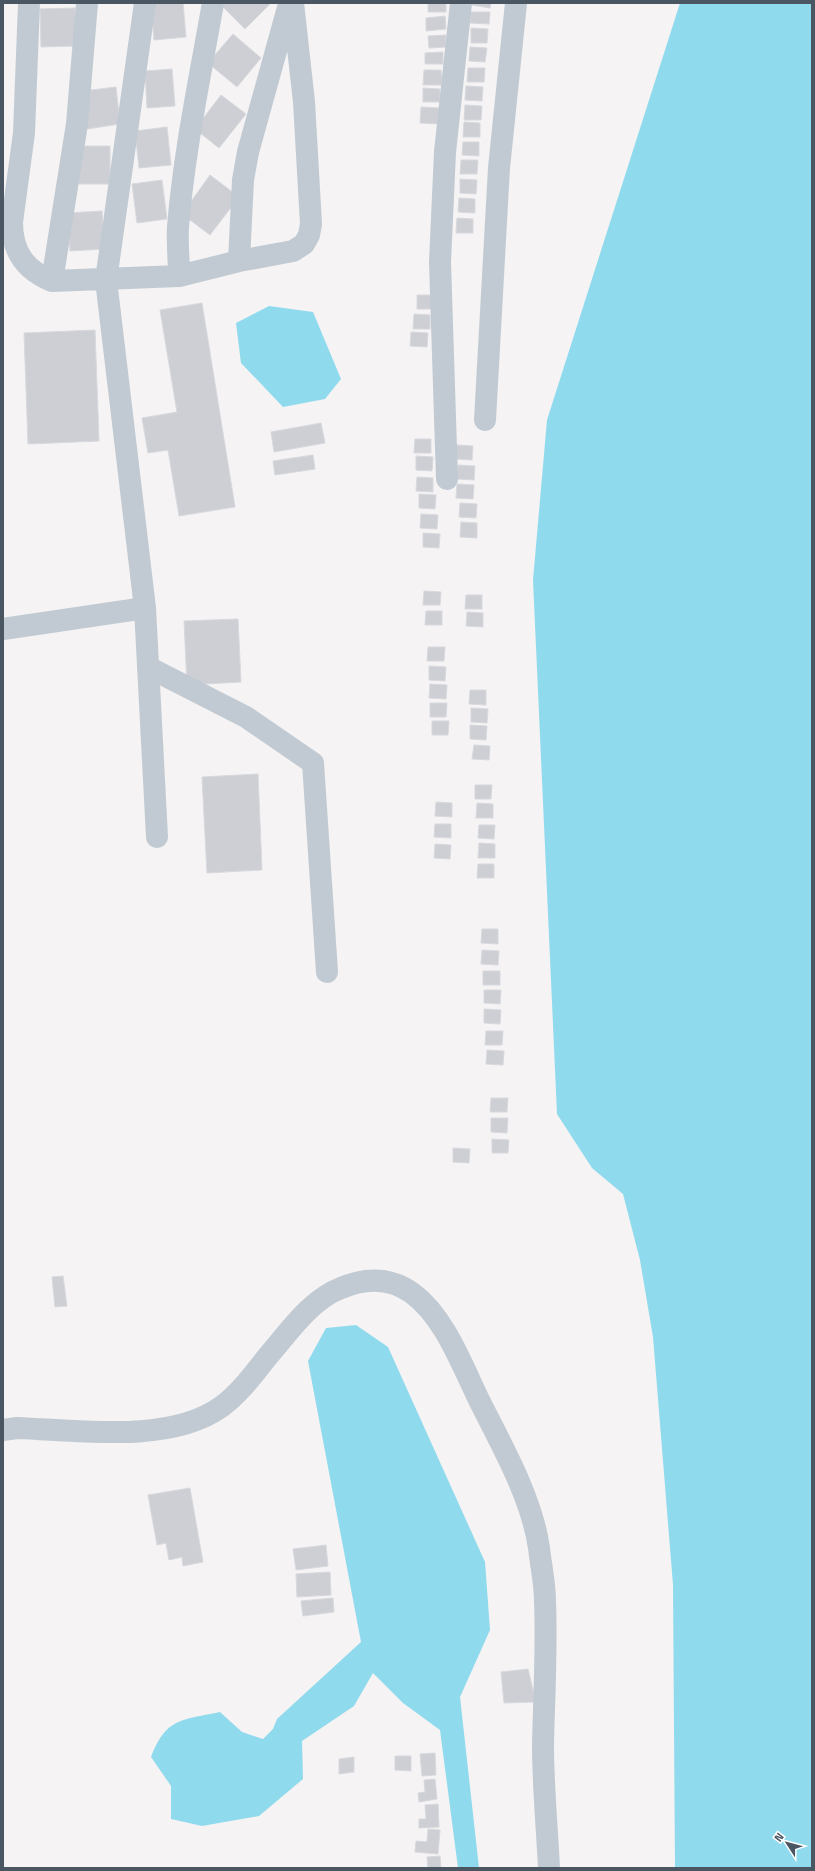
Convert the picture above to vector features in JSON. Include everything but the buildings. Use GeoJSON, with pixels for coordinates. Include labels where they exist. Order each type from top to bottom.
{"type":"FeatureCollection","features":[{"type":"Feature","properties":{"kind":"lane"},"geometry":{"type":"LineString","coordinates":[[29,3],[24,133],[12,222],[12,236],[17,252],[27,266],[38,275],[52,281],[179,276],[239,260],[293,251],[304,244],[309,236],[311,224],[304,102],[293,3]]}},
{"type":"Feature","properties":{"kind":"lane"},"geometry":{"type":"LineString","coordinates":[[52,281],[77,124],[87,3]]}},
{"type":"Feature","properties":{"kind":"lane"},"geometry":{"type":"LineString","coordinates":[[145,3],[106,280],[145,608],[157,837]]}},
{"type":"Feature","properties":{"kind":"lane"},"geometry":{"type":"LineString","coordinates":[[179,276],[178,228],[190,135],[213,3]]}},
{"type":"Feature","properties":{"kind":"lane"},"geometry":{"type":"LineString","coordinates":[[239,260],[244,180],[248,152],[290,3]]}},
{"type":"Feature","properties":{"kind":"lane"},"geometry":{"type":"LineString","coordinates":[[447,479],[440,262],[445,152],[461,3]]}},
{"type":"Feature","properties":{"kind":"lane"},"geometry":{"type":"LineString","coordinates":[[485,420],[499,168],[516,3]]}},
{"type":"Feature","properties":{"kind":"lane"},"geometry":{"type":"LineString","coordinates":[[3,629],[145,608]]}},
{"type":"Feature","properties":{"kind":"lane"},"geometry":{"type":"LineString","coordinates":[[148,668],[246,717],[313,763],[327,972]]}},
{"type":"Feature","properties":{"kind":"lane"},"geometry":{"type":"LineString","coordinates":[[3,1430],[17,1428],[141,1432],[194,1421],[221,1407],[242,1387],[313,1306],[337,1289],[359,1281],[378,1280],[397,1284],[412,1292],[427,1306],[450,1339],[513,1468],[528,1507],[538,1544],[546,1599],[543,1749],[549,1868]]}},
{"type":"Feature","properties":{"kind":"water"},"geometry":{"type":"Polygon","coordinates":[[[680,3],[812,3],[812,1868],[675,1868],[673,1585],[653,1337],[640,1260],[623,1194],[592,1168],[557,1114],[533,580],[547,420],[680,3]]]}},
{"type":"Feature","properties":{"kind":"water"},"geometry":{"type":"Polygon","coordinates":[[[269,306],[313,312],[341,379],[325,399],[283,407],[241,363],[236,323],[269,306]]]}},
{"type":"Feature","properties":{"kind":"water"},"geometry":{"type":"Polygon","coordinates":[[[356,1325],[388,1347],[485,1562],[490,1630],[460,1697],[479,1868],[458,1868],[440,1730],[403,1703],[373,1673],[354,1706],[302,1741],[303,1779],[259,1816],[202,1826],[171,1819],[171,1786],[151,1757],[163,1734],[177,1722],[220,1712],[242,1732],[263,1739],[273,1729],[277,1719],[361,1642],[308,1361],[326,1328],[356,1325]]]}}]}
